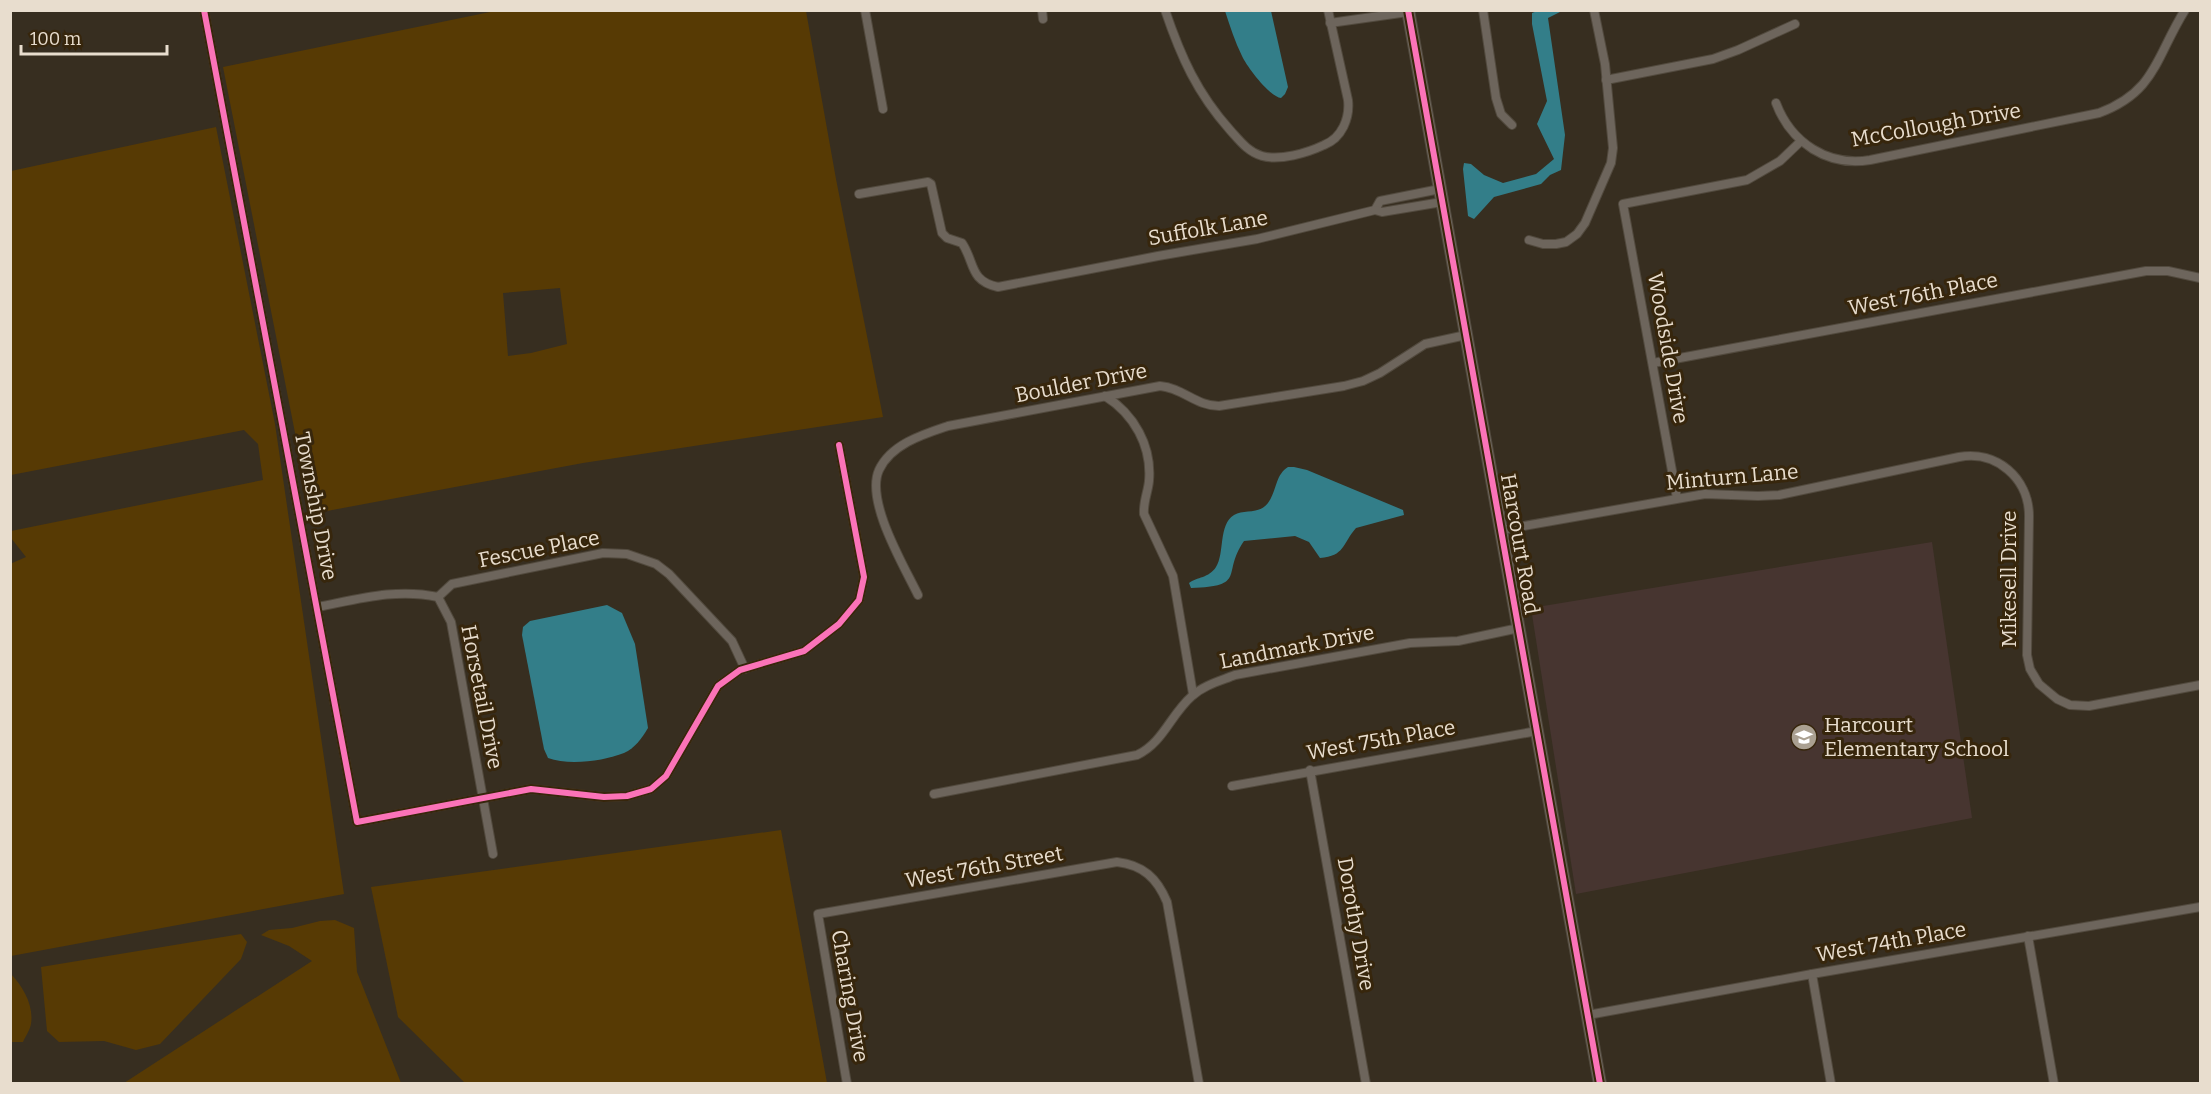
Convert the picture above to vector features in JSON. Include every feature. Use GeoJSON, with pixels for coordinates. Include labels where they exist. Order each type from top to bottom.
{"type":"FeatureCollection","features":[{"type":"Feature","properties":{"kind":"street","name":"Township Drive"},"geometry":{"type":"LineString","coordinates":[[204,10],[357,822],[483,799]]}},
{"type":"Feature","properties":{"kind":"street"},"geometry":{"type":"LineString","coordinates":[[865,10],[883,109]]}},
{"type":"Feature","properties":{"kind":"street"},"geometry":{"type":"LineString","coordinates":[[1165,10],[1183,60],[1195,85],[1244,146],[1259,156],[1272,158],[1328,144],[1346,123],[1349,110],[1348,96],[1328,10]]}},
{"type":"Feature","properties":{"kind":"street"},"geometry":{"type":"LineString","coordinates":[[1483,10],[1496,98],[1501,114],[1512,125]]}},
{"type":"Feature","properties":{"kind":"street"},"geometry":{"type":"LineString","coordinates":[[1529,240],[1543,244],[1566,242],[1577,234],[1585,223],[1612,158],[1606,80],[1594,10]]}},
{"type":"Feature","properties":{"kind":"street","name":"McCollough Drive"},"geometry":{"type":"LineString","coordinates":[[1800,141],[1820,154],[1833,158],[1851,161],[1865,160],[2112,109],[2134,95],[2150,78],[2185,10]]}},
{"type":"Feature","properties":{"kind":"street"},"geometry":{"type":"LineString","coordinates":[[1330,22],[1408,11]]}},
{"type":"Feature","properties":{"kind":"street","name":"Harcourt Road"},"geometry":{"type":"LineString","coordinates":[[1408,11],[1600,1083]]}},
{"type":"Feature","properties":{"kind":"street"},"geometry":{"type":"LineString","coordinates":[[1606,80],[1713,59],[1795,24]]}},
{"type":"Feature","properties":{"kind":"street"},"geometry":{"type":"LineString","coordinates":[[1776,103],[1786,124],[1800,141]]}},
{"type":"Feature","properties":{"kind":"street","name":"Woodside Drive"},"geometry":{"type":"LineString","coordinates":[[1677,498],[1623,204],[1748,180],[1780,161],[1800,141]]}},
{"type":"Feature","properties":{"kind":"street","name":"Suffolk Lane"},"geometry":{"type":"LineString","coordinates":[[859,194],[928,182],[931,184],[942,233],[946,238],[964,245],[979,278],[989,285],[1002,286],[1158,255],[1257,239],[1376,210],[1380,201],[1441,195]]}},
{"type":"Feature","properties":{"kind":"street","name":"West 76th Place"},"geometry":{"type":"LineString","coordinates":[[1653,363],[2145,271],[2168,271],[2200,278]]}},
{"type":"Feature","properties":{"kind":"street","name":"Boulder Drive"},"geometry":{"type":"LineString","coordinates":[[918,595],[884,522],[877,487],[879,470],[884,462],[898,449],[918,437],[939,429],[1105,396],[1164,387],[1175,389],[1203,404],[1219,406],[1344,386],[1372,377],[1428,343],[1466,335]]}},
{"type":"Feature","properties":{"kind":"street"},"geometry":{"type":"LineString","coordinates":[[1105,396],[1132,421],[1146,450],[1149,473],[1144,514],[1173,576],[1194,694]]}},
{"type":"Feature","properties":{"kind":"street"},"geometry":{"type":"LineString","coordinates":[[483,799],[531,789],[604,797],[627,796],[651,789],[666,776],[718,687],[740,670],[804,651],[839,624],[859,600],[864,577],[839,445]]}},
{"type":"Feature","properties":{"kind":"street","name":"Minturn Lane"},"geometry":{"type":"LineString","coordinates":[[1501,531],[1705,494],[1772,496],[1967,456],[1984,457],[2001,464]]}},
{"type":"Feature","properties":{"kind":"street","name":"Mikesell Drive"},"geometry":{"type":"LineString","coordinates":[[2001,464],[2018,480],[2029,506],[2026,647],[2029,665],[2036,681],[2049,694],[2066,703],[2084,706],[2200,685]]}},
{"type":"Feature","properties":{"kind":"street","name":"Fescue Place"},"geometry":{"type":"LineString","coordinates":[[438,597],[452,584],[603,553],[627,554],[656,564],[669,574],[732,641],[746,669]]}},
{"type":"Feature","properties":{"kind":"street"},"geometry":{"type":"LineString","coordinates":[[318,607],[391,594],[416,592],[438,597]]}},
{"type":"Feature","properties":{"kind":"street","name":"Horsetail Drive"},"geometry":{"type":"LineString","coordinates":[[438,597],[451,622],[493,854]]}},
{"type":"Feature","properties":{"kind":"street","name":"Landmark Drive"},"geometry":{"type":"LineString","coordinates":[[934,794],[1137,754],[1156,743],[1194,694],[1213,683],[1235,675],[1406,644],[1458,641],[1519,628]]}},
{"type":"Feature","properties":{"kind":"street","name":"West 75th Place"},"geometry":{"type":"LineString","coordinates":[[1232,786],[1310,770],[1537,731]]}},
{"type":"Feature","properties":{"kind":"street","name":"Dorothy Drive"},"geometry":{"type":"LineString","coordinates":[[1310,770],[1366,1083]]}},
{"type":"Feature","properties":{"kind":"street","name":"West 76th Street"},"geometry":{"type":"LineString","coordinates":[[818,914],[1117,862],[1131,864],[1144,870],[1163,892],[1170,915],[1199,1083]]}},
{"type":"Feature","properties":{"kind":"street","name":"West 74th Place"},"geometry":{"type":"LineString","coordinates":[[1588,1015],[2200,907]]}},
{"type":"Feature","properties":{"kind":"street","name":"Charing Drive"},"geometry":{"type":"LineString","coordinates":[[818,914],[847,1083]]}},
{"type":"Feature","properties":{"kind":"street"},"geometry":{"type":"LineString","coordinates":[[2028,936],[2054,1083]]}},
{"type":"Feature","properties":{"kind":"street"},"geometry":{"type":"LineString","coordinates":[[1812,974],[1831,1083]]}},
{"type":"Feature","properties":{"kind":"shaded area"},"geometry":{"type":"Polygon","coordinates":[[[495,11],[806,11],[836,179],[883,417],[583,463],[311,514],[223,67],[495,11]],[[560,288],[503,293],[508,356],[567,344],[560,288]]]}},
{"type":"Feature","properties":{"kind":"shaded area"},"geometry":{"type":"Polygon","coordinates":[[[216,127],[275,424],[344,894],[11,956],[10,564],[26,557],[11,538],[11,531],[263,480],[258,444],[244,430],[11,475],[11,171],[216,127]]]}},
{"type":"Feature","properties":{"kind":"shaded area"},"geometry":{"type":"Polygon","coordinates":[[[1932,542],[1972,818],[1576,894],[1531,608],[1932,542]]]}},
{"type":"Feature","properties":{"kind":"shaded area"},"geometry":{"type":"Polygon","coordinates":[[[781,830],[827,1083],[465,1083],[398,1017],[371,887],[781,830]]]}},
{"type":"Feature","properties":{"kind":"shaded area"},"geometry":{"type":"Polygon","coordinates":[[[335,920],[354,928],[357,972],[401,1083],[124,1083],[312,961],[289,946],[261,935],[269,930],[335,920]]]}},
{"type":"Feature","properties":{"kind":"shaded area"},"geometry":{"type":"Polygon","coordinates":[[[241,934],[247,942],[241,959],[160,1044],[136,1050],[104,1041],[59,1042],[47,1031],[41,967],[241,934]]]}},
{"type":"Feature","properties":{"kind":"shaded area"},"geometry":{"type":"Polygon","coordinates":[[[11,974],[20,985],[31,1010],[30,1026],[23,1042],[11,1042],[11,974]]]}},
{"type":"Feature","properties":{"kind":"water"},"geometry":{"type":"Polygon","coordinates":[[[1540,10],[1562,11],[1548,18],[1565,135],[1561,170],[1550,175],[1541,184],[1494,197],[1474,219],[1468,216],[1464,163],[1471,164],[1484,175],[1503,183],[1536,174],[1554,159],[1537,124],[1547,101],[1532,24],[1532,13],[1540,10]]]}},
{"type":"Feature","properties":{"kind":"water"},"geometry":{"type":"Polygon","coordinates":[[[1225,11],[1271,11],[1288,87],[1281,98],[1265,87],[1245,61],[1225,11]]]}},
{"type":"Feature","properties":{"kind":"water"},"geometry":{"type":"Polygon","coordinates":[[[1288,467],[1307,470],[1403,510],[1404,515],[1356,528],[1339,552],[1328,557],[1320,558],[1309,542],[1295,536],[1244,541],[1237,552],[1227,581],[1209,587],[1191,588],[1189,583],[1210,573],[1216,567],[1229,520],[1238,513],[1264,507],[1271,498],[1281,474],[1288,467]]]}},
{"type":"Feature","properties":{"kind":"water"},"geometry":{"type":"Polygon","coordinates":[[[607,605],[622,613],[635,644],[648,728],[632,748],[616,756],[576,762],[548,758],[544,749],[522,635],[523,627],[530,621],[607,605]]]}},
{"type":"Feature","properties":{"kind":"cycle path"},"geometry":{"type":"LineString","coordinates":[[204,10],[357,822],[531,789],[604,797],[627,796],[651,789],[666,776],[718,686],[740,670],[804,651],[839,624],[859,600],[864,577],[839,445]]}},
{"type":"Feature","properties":{"kind":"cycle path"},"geometry":{"type":"LineString","coordinates":[[1408,10],[1600,1084]]}},
{"type":"Feature","properties":{"kind":"place","name":"Harcourt Elementary School"},"geometry":{"type":"Point","coordinates":[1804,737]}}]}
